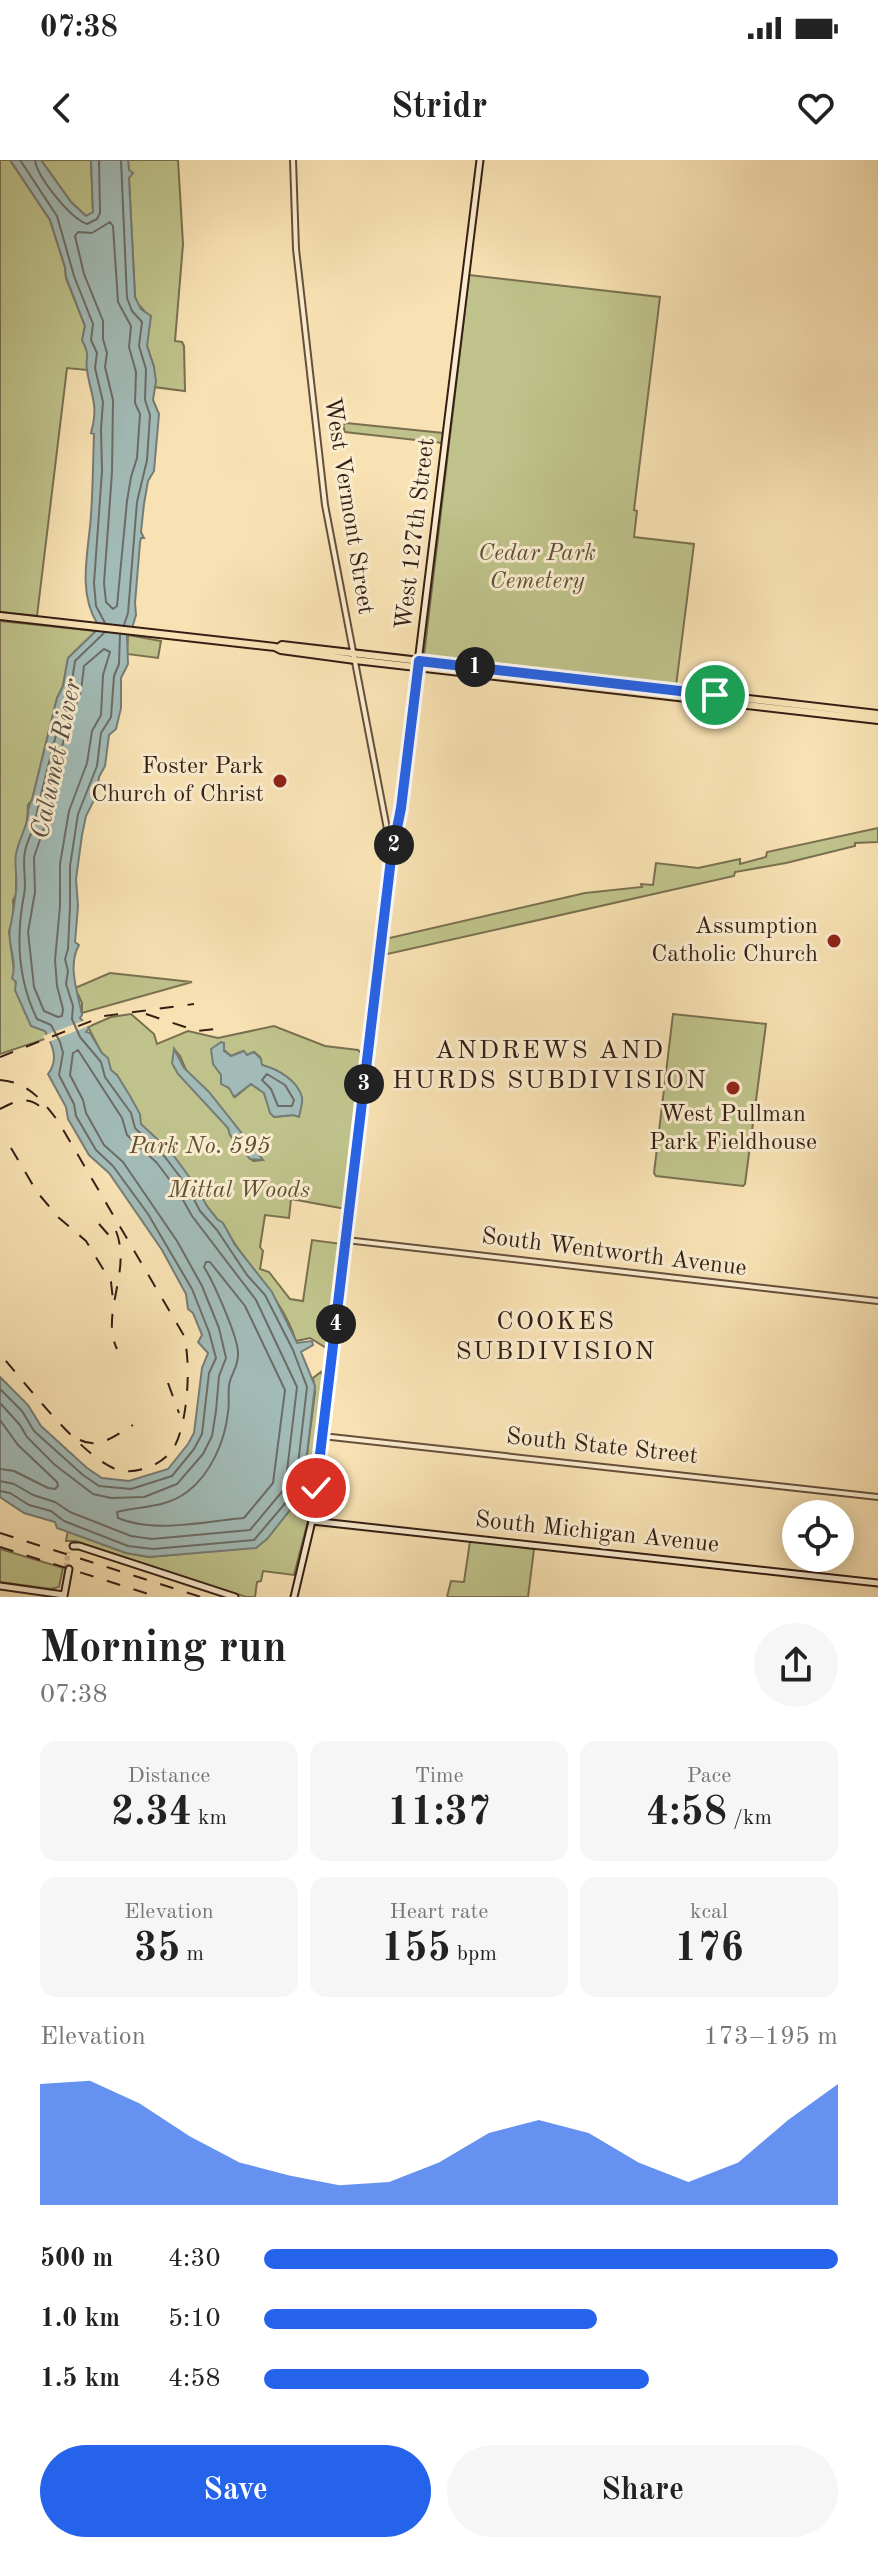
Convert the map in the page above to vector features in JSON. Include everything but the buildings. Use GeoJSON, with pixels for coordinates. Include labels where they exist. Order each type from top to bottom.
{"type":"FeatureCollection","features":[{"type":"Feature","properties":{"kind":"main road","name":"West 127th Street"},"geometry":{"type":"LineString","coordinates":[[294,1597],[312,1521],[480,160]]}},
{"type":"Feature","properties":{"kind":"main road"},"geometry":{"type":"LineString","coordinates":[[0,616],[878,717]]}},
{"type":"Feature","properties":{"kind":"main road","name":"South Michigan Avenue"},"geometry":{"type":"LineString","coordinates":[[312,1521],[878,1583]]}},
{"type":"Feature","properties":{"kind":"main road"},"geometry":{"type":"LineString","coordinates":[[71,1550],[79,1546],[235,1597]]}},
{"type":"Feature","properties":{"kind":"main road"},"geometry":{"type":"LineString","coordinates":[[0,1586],[64,1596],[67,1569]]}},
{"type":"Feature","properties":{"kind":"street","name":"West Vermont Street"},"geometry":{"type":"LineString","coordinates":[[293,160],[296,249],[319,459],[392,855]]}},
{"type":"Feature","properties":{"kind":"street","name":"South Wentworth Avenue"},"geometry":{"type":"LineString","coordinates":[[346,1240],[878,1301]]}},
{"type":"Feature","properties":{"kind":"street","name":"South State Street"},"geometry":{"type":"LineString","coordinates":[[322,1436],[878,1497]]}},
{"type":"Feature","properties":{"kind":"green space"},"geometry":{"type":"Polygon","coordinates":[[[0,160],[10,160],[50,220],[66,278],[85,326],[83,336],[89,353],[87,370],[67,368],[37,616],[0,612],[0,160]]]}},
{"type":"Feature","properties":{"kind":"green space"},"geometry":{"type":"Polygon","coordinates":[[[41,160],[91,160],[93,212],[86,216],[71,202],[41,160]]]}},
{"type":"Feature","properties":{"kind":"green space"},"geometry":{"type":"Polygon","coordinates":[[[128,160],[178,160],[183,244],[175,341],[182,342],[184,346],[185,391],[154,387],[154,367],[147,346],[147,314],[135,297],[128,160]]]}},
{"type":"Feature","properties":{"kind":"green space","name":"Cedar Park Cemetery"},"geometry":{"type":"Polygon","coordinates":[[[469,275],[660,297],[634,510],[637,511],[634,537],[694,544],[676,686],[424,656],[469,275]]]}},
{"type":"Feature","properties":{"kind":"green space"},"geometry":{"type":"Polygon","coordinates":[[[343,425],[443,433],[442,443],[345,432],[343,425]]]}},
{"type":"Feature","properties":{"kind":"green space"},"geometry":{"type":"Polygon","coordinates":[[[0,621],[96,631],[68,658],[16,855],[14,919],[9,931],[16,986],[25,1013],[40,1029],[45,1030],[48,1038],[0,1054],[0,621]]]}},
{"type":"Feature","properties":{"kind":"green space"},"geometry":{"type":"Polygon","coordinates":[[[128,635],[161,641],[158,658],[127,654],[128,635]]]}},
{"type":"Feature","properties":{"kind":"green space"},"geometry":{"type":"Polygon","coordinates":[[[878,828],[878,842],[855,843],[855,846],[786,863],[735,872],[734,876],[383,955],[385,939],[585,893],[653,885],[656,863],[698,868],[740,859],[740,864],[766,857],[767,852],[878,828]]]}},
{"type":"Feature","properties":{"kind":"green space"},"geometry":{"type":"Polygon","coordinates":[[[110,973],[192,982],[82,1013],[82,1003],[75,988],[110,973]]]}},
{"type":"Feature","properties":{"kind":"green space"},"geometry":{"type":"Polygon","coordinates":[[[131,1014],[154,1034],[157,1044],[188,1031],[218,1038],[274,1026],[325,1046],[358,1050],[364,1056],[346,1209],[291,1199],[289,1218],[265,1215],[260,1247],[263,1251],[260,1269],[269,1272],[290,1299],[303,1301],[312,1240],[342,1244],[328,1349],[310,1338],[296,1341],[277,1302],[225,1227],[137,1120],[88,1027],[111,1017],[131,1014]],[[174,1049],[174,1067],[196,1093],[180,1056],[174,1049]],[[223,1049],[220,1072],[235,1097],[251,1084],[264,1093],[274,1117],[294,1115],[300,1111],[282,1074],[260,1064],[260,1057],[254,1052],[247,1055],[243,1051],[231,1056],[223,1049]],[[228,1118],[230,1135],[253,1161],[262,1160],[262,1159],[228,1118]]]}},
{"type":"Feature","properties":{"kind":"green space"},"geometry":{"type":"Polygon","coordinates":[[[673,1014],[766,1024],[743,1186],[656,1176],[654,1173],[673,1014]]]}},
{"type":"Feature","properties":{"kind":"green space"},"geometry":{"type":"Polygon","coordinates":[[[321,1372],[325,1384],[309,1517],[294,1575],[263,1571],[261,1581],[257,1582],[255,1597],[246,1597],[75,1541],[66,1541],[68,1530],[126,1553],[149,1557],[257,1547],[302,1495],[315,1392],[313,1378],[321,1372]]]}},
{"type":"Feature","properties":{"kind":"green space"},"geometry":{"type":"Polygon","coordinates":[[[470,1541],[534,1549],[528,1597],[447,1597],[451,1581],[464,1582],[470,1541]]]}},
{"type":"Feature","properties":{"kind":"green space"},"geometry":{"type":"Polygon","coordinates":[[[0,1549],[63,1568],[59,1587],[51,1589],[0,1582],[0,1549]]]}},
{"type":"Feature","properties":{"kind":"water","name":"Calumet River"},"geometry":{"type":"Polygon","coordinates":[[[10,160],[41,160],[71,202],[86,216],[93,212],[91,160],[128,160],[129,170],[133,173],[129,178],[135,297],[141,309],[151,316],[147,346],[156,381],[153,400],[159,414],[154,471],[148,481],[144,504],[141,532],[144,538],[140,543],[136,615],[127,636],[128,664],[121,678],[121,708],[116,729],[109,735],[105,766],[82,835],[76,879],[78,906],[75,942],[79,945],[74,971],[80,1018],[89,1028],[86,1032],[90,1033],[108,1058],[111,1070],[140,1114],[141,1124],[171,1152],[207,1206],[223,1223],[235,1245],[272,1292],[297,1343],[312,1341],[313,1345],[301,1352],[315,1386],[302,1495],[267,1539],[256,1548],[149,1557],[126,1553],[57,1528],[55,1522],[24,1513],[0,1497],[0,1377],[28,1405],[41,1426],[87,1468],[102,1478],[129,1481],[168,1469],[188,1444],[194,1433],[202,1368],[208,1353],[198,1342],[202,1335],[193,1313],[188,1309],[186,1294],[162,1250],[109,1173],[89,1155],[68,1119],[66,1107],[48,1074],[54,1058],[50,1042],[45,1031],[31,1026],[12,978],[14,965],[9,934],[16,887],[17,850],[68,658],[96,631],[97,623],[87,597],[86,584],[94,407],[87,353],[82,340],[85,326],[66,277],[50,220],[10,160]]]}},
{"type":"Feature","properties":{"kind":"water"},"geometry":{"type":"Polygon","coordinates":[[[224,1043],[224,1051],[231,1056],[244,1051],[247,1055],[254,1052],[262,1065],[291,1080],[302,1097],[299,1117],[274,1117],[264,1093],[251,1084],[234,1097],[229,1088],[221,1084],[221,1075],[213,1064],[211,1049],[224,1043]]]}},
{"type":"Feature","properties":{"kind":"water"},"geometry":{"type":"Polygon","coordinates":[[[174,1049],[184,1068],[209,1092],[263,1160],[250,1159],[230,1135],[228,1128],[178,1074],[172,1063],[174,1049]]]}},
{"type":"Feature","properties":{"kind":"pier"},"geometry":{"type":"Polygon","coordinates":[[[88,1019],[91,1025],[46,1043],[43,1036],[88,1019]]]}},
{"type":"Feature","properties":{"kind":"tunnel"},"geometry":{"type":"LineString","coordinates":[[66,1568],[68,1552]]}},
{"type":"Feature","properties":{"kind":"railway"},"geometry":{"type":"LineString","coordinates":[[0,1057],[104,1016],[194,1004]]}},
{"type":"Feature","properties":{"kind":"railway"},"geometry":{"type":"LineString","coordinates":[[146,1014],[197,1031],[223,1028]]}},
{"type":"Feature","properties":{"kind":"railway"},"geometry":{"type":"LineString","coordinates":[[0,1080],[26,1088],[58,1121],[183,1334],[187,1392],[182,1425],[173,1449],[164,1459],[147,1468],[136,1471],[113,1468],[99,1460],[69,1433],[0,1354]]}},
{"type":"Feature","properties":{"kind":"railway"},"geometry":{"type":"LineString","coordinates":[[0,1109],[23,1100],[33,1102],[44,1110]]}},
{"type":"Feature","properties":{"kind":"railway"},"geometry":{"type":"LineString","coordinates":[[11,1148],[37,1192],[58,1217],[86,1241],[111,1282],[114,1309]]}},
{"type":"Feature","properties":{"kind":"railway"},"geometry":{"type":"LineString","coordinates":[[99,1224],[114,1241]]}},
{"type":"Feature","properties":{"kind":"railway"},"geometry":{"type":"LineString","coordinates":[[116,1231],[121,1261],[112,1321],[117,1349]]}},
{"type":"Feature","properties":{"kind":"railway"},"geometry":{"type":"LineString","coordinates":[[168,1383],[179,1413]]}},
{"type":"Feature","properties":{"kind":"railway"},"geometry":{"type":"LineString","coordinates":[[80,1440],[101,1442],[133,1425]]}},
{"type":"Feature","properties":{"kind":"railway"},"geometry":{"type":"LineString","coordinates":[[0,1533],[201,1597]]}},
{"type":"Feature","properties":{"kind":"railway"},"geometry":{"type":"LineString","coordinates":[[0,1547],[158,1597]]}},
{"type":"Feature","properties":{"kind":"place","name":"Foster Park Church of Christ"},"geometry":{"type":"Point","coordinates":[280,781]}},
{"type":"Feature","properties":{"kind":"place","name":"Assumption Catholic Church"},"geometry":{"type":"Point","coordinates":[834,941]}},
{"type":"Feature","properties":{"kind":"place","name":"West Pullman Park Fieldhouse"},"geometry":{"type":"Point","coordinates":[733,1088]}},
{"type":"Feature","properties":{"kind":"district","name":"ANDREWS AND HURDS SUBDIVISION"},"geometry":{"type":"Point","coordinates":[550,1066]}},
{"type":"Feature","properties":{"kind":"district","name":"COOKES SUBDIVISION"},"geometry":{"type":"Point","coordinates":[556,1337]}},
{"type":"Feature","properties":{"kind":"route"},"geometry":{"type":"LineString","coordinates":[[316,1488],[391,859],[401,808],[419,661],[715,695]]}},
{"type":"Feature","properties":{"kind":"park label","name":"Park No. 595"},"geometry":{"type":"Point","coordinates":[200,1147]}},
{"type":"Feature","properties":{"kind":"park label","name":"Mittal Woods"},"geometry":{"type":"Point","coordinates":[239,1191]}}]}
